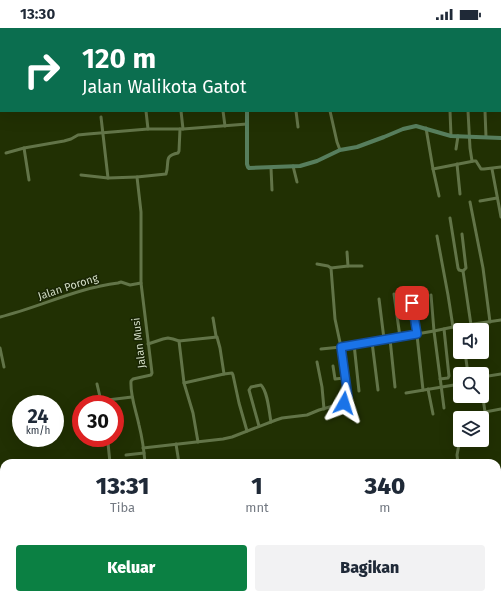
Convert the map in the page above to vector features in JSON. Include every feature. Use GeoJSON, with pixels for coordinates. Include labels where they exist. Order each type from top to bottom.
{"type":"FeatureCollection","features":[{"type":"Feature","properties":{"kind":"main road"},"geometry":{"type":"LineString","coordinates":[[247,112],[248,167],[251,168],[300,166],[317,161],[340,150],[364,145],[403,129],[416,126],[451,136],[501,138]]}},
{"type":"Feature","properties":{"kind":"street"},"geometry":{"type":"LineString","coordinates":[[146,112],[148,129]]}},
{"type":"Feature","properties":{"kind":"street"},"geometry":{"type":"LineString","coordinates":[[81,175],[108,178],[166,174],[168,158],[170,155],[178,153],[179,151],[182,112]]}},
{"type":"Feature","properties":{"kind":"street"},"geometry":{"type":"LineString","coordinates":[[223,112],[225,126]]}},
{"type":"Feature","properties":{"kind":"street"},"geometry":{"type":"LineString","coordinates":[[296,112],[298,127]]}},
{"type":"Feature","properties":{"kind":"street"},"geometry":{"type":"LineString","coordinates":[[330,112],[340,150]]}},
{"type":"Feature","properties":{"kind":"street"},"geometry":{"type":"LineString","coordinates":[[450,112],[451,136]]}},
{"type":"Feature","properties":{"kind":"street"},"geometry":{"type":"LineString","coordinates":[[468,112],[472,161]]}},
{"type":"Feature","properties":{"kind":"street"},"geometry":{"type":"LineString","coordinates":[[485,112],[486,137]]}},
{"type":"Feature","properties":{"kind":"street"},"geometry":{"type":"LineString","coordinates":[[101,117],[108,178]]}},
{"type":"Feature","properties":{"kind":"street"},"geometry":{"type":"LineString","coordinates":[[6,153],[24,148],[64,141],[78,135],[148,129],[181,129],[246,124]]}},
{"type":"Feature","properties":{"kind":"street"},"geometry":{"type":"LineString","coordinates":[[426,128],[439,196]]}},
{"type":"Feature","properties":{"kind":"street"},"geometry":{"type":"LineString","coordinates":[[456,149],[458,136]]}},
{"type":"Feature","properties":{"kind":"street"},"geometry":{"type":"LineString","coordinates":[[24,148],[29,180]]}},
{"type":"Feature","properties":{"kind":"street"},"geometry":{"type":"LineString","coordinates":[[433,169],[472,161],[476,161],[481,169],[501,167]]}},
{"type":"Feature","properties":{"kind":"street"},"geometry":{"type":"LineString","coordinates":[[457,164],[460,194]]}},
{"type":"Feature","properties":{"kind":"street"},"geometry":{"type":"LineString","coordinates":[[293,166],[297,182]]}},
{"type":"Feature","properties":{"kind":"street"},"geometry":{"type":"LineString","coordinates":[[271,168],[272,190]]}},
{"type":"Feature","properties":{"kind":"street"},"geometry":{"type":"LineString","coordinates":[[492,168],[501,217]]}},
{"type":"Feature","properties":{"kind":"street","name":"Jalan Musi"},"geometry":{"type":"LineString","coordinates":[[136,177],[141,212],[141,283],[152,373],[151,376],[131,381],[132,397],[145,459]]}},
{"type":"Feature","properties":{"kind":"street"},"geometry":{"type":"LineString","coordinates":[[480,201],[497,198]]}},
{"type":"Feature","properties":{"kind":"street"},"geometry":{"type":"LineString","coordinates":[[470,202],[483,268],[490,322]]}},
{"type":"Feature","properties":{"kind":"street"},"geometry":{"type":"LineString","coordinates":[[450,218],[458,268],[459,270],[463,271]]}},
{"type":"Feature","properties":{"kind":"street"},"geometry":{"type":"LineString","coordinates":[[462,234],[466,268],[463,271],[471,323]]}},
{"type":"Feature","properties":{"kind":"street"},"geometry":{"type":"LineString","coordinates":[[321,349],[372,342],[453,327],[437,236]]}},
{"type":"Feature","properties":{"kind":"street"},"geometry":{"type":"LineString","coordinates":[[347,252],[348,266]]}},
{"type":"Feature","properties":{"kind":"street"},"geometry":{"type":"LineString","coordinates":[[317,264],[331,268],[362,266]]}},
{"type":"Feature","properties":{"kind":"street"},"geometry":{"type":"LineString","coordinates":[[143,448],[223,439],[282,418],[307,415],[324,408],[346,402],[348,397],[344,378],[341,347],[335,319],[331,268]]}},
{"type":"Feature","properties":{"kind":"street","name":"Jalan Porong"},"geometry":{"type":"LineString","coordinates":[[0,317],[95,286],[120,282],[130,285],[141,283]]}},
{"type":"Feature","properties":{"kind":"street"},"geometry":{"type":"LineString","coordinates":[[411,292],[423,390]]}},
{"type":"Feature","properties":{"kind":"street"},"geometry":{"type":"LineString","coordinates":[[394,294],[400,337]]}},
{"type":"Feature","properties":{"kind":"street"},"geometry":{"type":"LineString","coordinates":[[430,295],[444,408]]}},
{"type":"Feature","properties":{"kind":"street"},"geometry":{"type":"LineString","coordinates":[[379,299],[384,339]]}},
{"type":"Feature","properties":{"kind":"street"},"geometry":{"type":"LineString","coordinates":[[213,318],[224,374]]}},
{"type":"Feature","properties":{"kind":"street"},"geometry":{"type":"LineString","coordinates":[[484,323],[501,320]]}},
{"type":"Feature","properties":{"kind":"street"},"geometry":{"type":"LineString","coordinates":[[440,379],[448,378],[449,376],[444,329]]}},
{"type":"Feature","properties":{"kind":"street"},"geometry":{"type":"LineString","coordinates":[[148,344],[168,338],[179,342],[216,336]]}},
{"type":"Feature","properties":{"kind":"street"},"geometry":{"type":"LineString","coordinates":[[390,338],[395,387]]}},
{"type":"Feature","properties":{"kind":"street"},"geometry":{"type":"LineString","coordinates":[[179,342],[184,383],[193,414],[198,442]]}},
{"type":"Feature","properties":{"kind":"street"},"geometry":{"type":"LineString","coordinates":[[372,342],[378,390]]}},
{"type":"Feature","properties":{"kind":"street"},"geometry":{"type":"LineString","coordinates":[[354,344],[359,391]]}},
{"type":"Feature","properties":{"kind":"street"},"geometry":{"type":"LineString","coordinates":[[0,348],[4,367]]}},
{"type":"Feature","properties":{"kind":"street"},"geometry":{"type":"LineString","coordinates":[[317,362],[324,408]]}},
{"type":"Feature","properties":{"kind":"street"},"geometry":{"type":"LineString","coordinates":[[333,366],[335,379],[344,378]]}},
{"type":"Feature","properties":{"kind":"street"},"geometry":{"type":"LineString","coordinates":[[184,383],[230,373],[233,375],[248,431]]}},
{"type":"Feature","properties":{"kind":"street"},"geometry":{"type":"LineString","coordinates":[[489,376],[501,374]]}},
{"type":"Feature","properties":{"kind":"street"},"geometry":{"type":"LineString","coordinates":[[98,384],[100,395]]}},
{"type":"Feature","properties":{"kind":"street"},"geometry":{"type":"LineString","coordinates":[[406,393],[453,385]]}},
{"type":"Feature","properties":{"kind":"street"},"geometry":{"type":"LineString","coordinates":[[259,426],[249,390],[251,387],[263,386],[271,422]]}},
{"type":"Feature","properties":{"kind":"street"},"geometry":{"type":"LineString","coordinates":[[428,389],[433,414]]}},
{"type":"Feature","properties":{"kind":"street"},"geometry":{"type":"LineString","coordinates":[[124,398],[132,397]]}},
{"type":"Feature","properties":{"kind":"street"},"geometry":{"type":"LineString","coordinates":[[489,411],[501,409]]}},
{"type":"Feature","properties":{"kind":"street"},"geometry":{"type":"LineString","coordinates":[[176,444],[178,459]]}},
{"type":"Feature","properties":{"kind":"street"},"geometry":{"type":"LineString","coordinates":[[108,447],[110,459]]}},
{"type":"Feature","properties":{"kind":"street"},"geometry":{"type":"LineString","coordinates":[[458,447],[458,459]]}},
{"type":"Feature","properties":{"kind":"street"},"geometry":{"type":"LineString","coordinates":[[126,455],[144,453]]}},
{"type":"Feature","properties":{"kind":"route"},"geometry":{"type":"LineString","coordinates":[[344,403],[348,397],[344,378],[341,347],[417,334],[412,303]]}}]}
